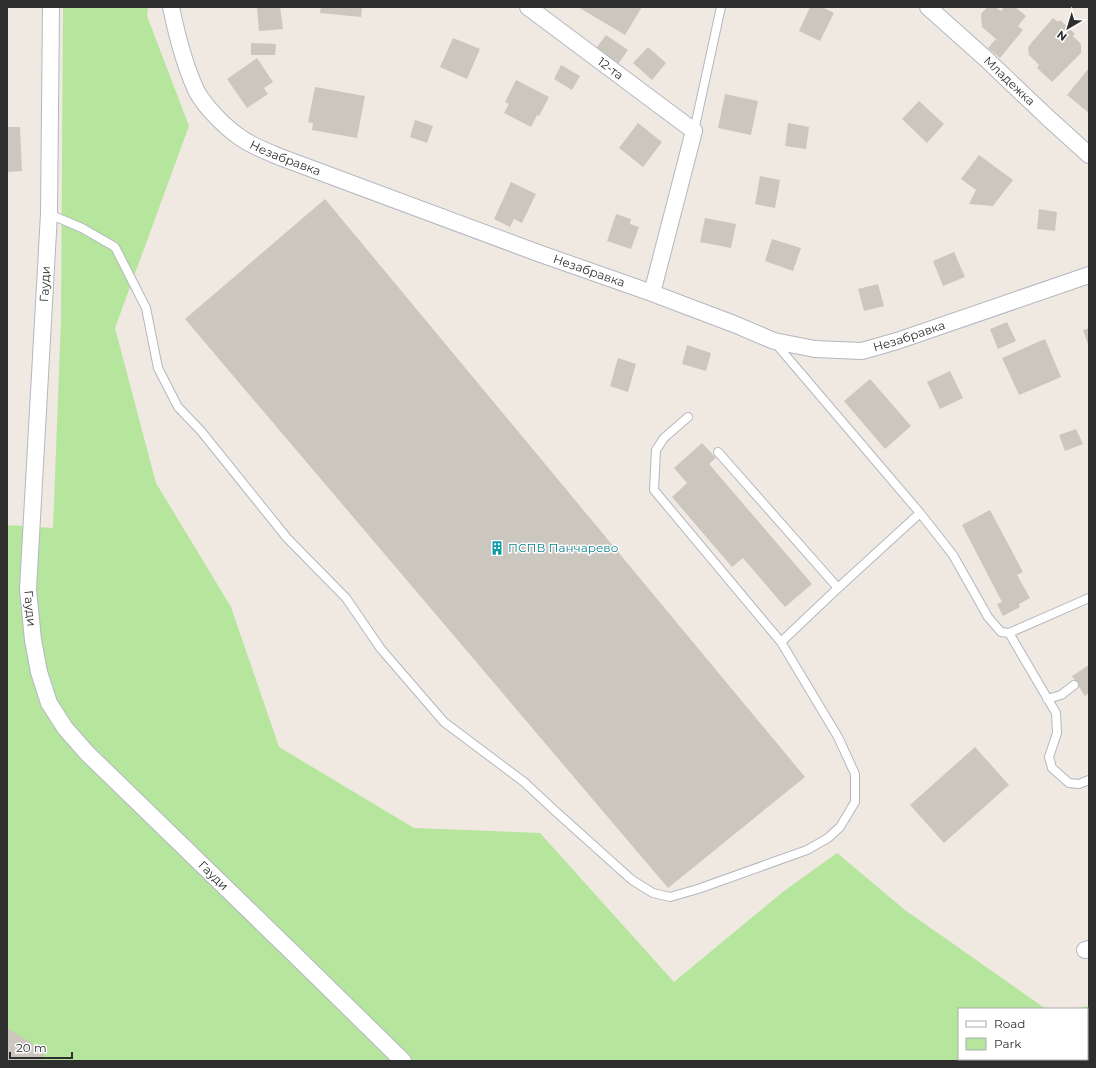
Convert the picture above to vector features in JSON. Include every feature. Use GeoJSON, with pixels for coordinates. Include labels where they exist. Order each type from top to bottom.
{"type":"FeatureCollection","features":[{"type":"Feature","properties":{"kind":"street","name":"Гауди"},"geometry":{"type":"LineString","coordinates":[[51,7],[49,214],[28,589],[33,640],[39,672],[49,703],[65,728],[87,753],[403,1061]]}},
{"type":"Feature","properties":{"kind":"street","name":"Незабравка"},"geometry":{"type":"LineString","coordinates":[[171,7],[186,66],[198,92],[214,115],[242,139],[280,157],[652,293],[774,341],[815,349],[862,350],[897,341],[1089,275]]}},
{"type":"Feature","properties":{"kind":"street","name":"12-та"},"geometry":{"type":"LineString","coordinates":[[528,7],[694,131]]}},
{"type":"Feature","properties":{"kind":"street","name":"Младежка"},"geometry":{"type":"LineString","coordinates":[[928,7],[1089,155]]}},
{"type":"Feature","properties":{"kind":"street"},"geometry":{"type":"LineString","coordinates":[[652,293],[694,131]]}},
{"type":"Feature","properties":{"kind":"lane"},"geometry":{"type":"LineString","coordinates":[[694,131],[722,7]]}},
{"type":"Feature","properties":{"kind":"lane"},"geometry":{"type":"LineString","coordinates":[[49,214],[82,228],[115,246],[146,308],[158,368],[178,407],[201,432],[287,538],[346,598],[381,649],[444,722],[524,782],[632,880],[653,893],[670,897],[698,889],[807,850],[828,838],[840,828],[855,802],[856,774],[838,737],[781,642],[654,490],[656,450],[664,438],[688,417]]}},
{"type":"Feature","properties":{"kind":"lane"},"geometry":{"type":"LineString","coordinates":[[774,341],[920,513],[952,555],[988,617],[1001,632],[1009,633],[1089,598]]}},
{"type":"Feature","properties":{"kind":"lane"},"geometry":{"type":"LineString","coordinates":[[718,452],[838,588]]}},
{"type":"Feature","properties":{"kind":"lane"},"geometry":{"type":"LineString","coordinates":[[781,642],[920,513]]}},
{"type":"Feature","properties":{"kind":"lane"},"geometry":{"type":"LineString","coordinates":[[1009,633],[1056,713],[1057,733],[1049,756],[1052,768],[1070,783],[1079,784],[1089,780]]}},
{"type":"Feature","properties":{"kind":"lane"},"geometry":{"type":"LineString","coordinates":[[1047,698],[1061,695],[1074,685]]}},
{"type":"Feature","properties":{"kind":"green space"},"geometry":{"type":"Polygon","coordinates":[[[63,7],[148,7],[147,16],[189,126],[115,328],[156,483],[231,607],[279,747],[414,828],[540,833],[674,982],[784,891],[837,853],[905,910],[1045,1008],[958,1008],[958,1060],[1088,1060],[1088,1008],[1078,1008],[1089,1006],[1089,1061],[7,1061],[7,525],[53,528],[61,319],[63,7]]]}},
{"type":"Feature","properties":{"kind":"building"},"geometry":{"type":"Polygon","coordinates":[[[257,7],[280,7],[283,29],[259,31],[257,7]]]}},
{"type":"Feature","properties":{"kind":"building"},"geometry":{"type":"Polygon","coordinates":[[[321,7],[362,7],[361,17],[320,13],[321,7]]]}},
{"type":"Feature","properties":{"kind":"building"},"geometry":{"type":"Polygon","coordinates":[[[578,7],[642,7],[625,35],[578,7]]]}},
{"type":"Feature","properties":{"kind":"building"},"geometry":{"type":"Polygon","coordinates":[[[810,7],[822,7],[834,13],[820,41],[799,31],[810,7]]]}},
{"type":"Feature","properties":{"kind":"building"},"geometry":{"type":"Polygon","coordinates":[[[987,7],[995,7],[1001,11],[1004,7],[1015,7],[1026,16],[1018,26],[1023,30],[1000,58],[988,48],[996,39],[982,27],[981,14],[987,7]]]}},
{"type":"Feature","properties":{"kind":"building"},"geometry":{"type":"Polygon","coordinates":[[[1053,18],[1058,22],[1060,20],[1075,34],[1073,36],[1081,44],[1081,53],[1052,82],[1037,68],[1039,65],[1029,55],[1028,48],[1053,18]]]}},
{"type":"Feature","properties":{"kind":"building"},"geometry":{"type":"Polygon","coordinates":[[[606,35],[628,50],[616,67],[594,51],[606,35]]]}},
{"type":"Feature","properties":{"kind":"building"},"geometry":{"type":"Polygon","coordinates":[[[453,38],[480,49],[467,79],[440,67],[453,38]]]}},
{"type":"Feature","properties":{"kind":"building"},"geometry":{"type":"Polygon","coordinates":[[[251,43],[276,44],[275,55],[251,55],[251,43]]]}},
{"type":"Feature","properties":{"kind":"building"},"geometry":{"type":"Polygon","coordinates":[[[648,47],[666,63],[652,80],[633,63],[648,47]]]}},
{"type":"Feature","properties":{"kind":"building"},"geometry":{"type":"Polygon","coordinates":[[[257,58],[273,82],[264,88],[268,94],[247,108],[227,79],[257,58]]]}},
{"type":"Feature","properties":{"kind":"building"},"geometry":{"type":"Polygon","coordinates":[[[561,65],[580,76],[572,90],[554,79],[561,65]]]}},
{"type":"Feature","properties":{"kind":"building"},"geometry":{"type":"Polygon","coordinates":[[[1089,68],[1089,113],[1067,95],[1089,68]]]}},
{"type":"Feature","properties":{"kind":"building"},"geometry":{"type":"Polygon","coordinates":[[[516,80],[549,97],[539,116],[537,115],[531,127],[504,113],[509,104],[505,102],[516,80]]]}},
{"type":"Feature","properties":{"kind":"building"},"geometry":{"type":"Polygon","coordinates":[[[315,87],[365,96],[357,138],[312,130],[313,123],[308,122],[315,87]]]}},
{"type":"Feature","properties":{"kind":"building"},"geometry":{"type":"Polygon","coordinates":[[[725,94],[758,101],[751,135],[718,128],[725,94]]]}},
{"type":"Feature","properties":{"kind":"building"},"geometry":{"type":"Polygon","coordinates":[[[919,101],[944,124],[927,143],[902,119],[919,101]]]}},
{"type":"Feature","properties":{"kind":"building"},"geometry":{"type":"Polygon","coordinates":[[[415,120],[433,126],[427,143],[410,137],[415,120]]]}},
{"type":"Feature","properties":{"kind":"building"},"geometry":{"type":"Polygon","coordinates":[[[638,123],[662,142],[643,167],[619,148],[638,123]]]}},
{"type":"Feature","properties":{"kind":"building"},"geometry":{"type":"Polygon","coordinates":[[[788,123],[809,127],[806,149],[785,146],[788,123]]]}},
{"type":"Feature","properties":{"kind":"building"},"geometry":{"type":"Polygon","coordinates":[[[7,127],[20,127],[22,171],[7,172],[7,127]]]}},
{"type":"Feature","properties":{"kind":"building"},"geometry":{"type":"Polygon","coordinates":[[[979,155],[1013,180],[993,206],[969,204],[976,190],[961,179],[979,155]]]}},
{"type":"Feature","properties":{"kind":"building"},"geometry":{"type":"Polygon","coordinates":[[[760,176],[780,180],[775,208],[755,204],[760,176]]]}},
{"type":"Feature","properties":{"kind":"building"},"geometry":{"type":"Polygon","coordinates":[[[511,182],[536,194],[522,223],[514,219],[510,227],[494,219],[511,182]]]}},
{"type":"Feature","properties":{"kind":"building","name":"ПСПВ Панчарево"},"geometry":{"type":"Polygon","coordinates":[[[325,199],[805,777],[668,888],[185,319],[325,199]]]}},
{"type":"Feature","properties":{"kind":"building"},"geometry":{"type":"Polygon","coordinates":[[[1039,209],[1057,212],[1055,231],[1037,229],[1039,209]]]}},
{"type":"Feature","properties":{"kind":"building"},"geometry":{"type":"Polygon","coordinates":[[[616,214],[631,219],[630,224],[639,227],[631,249],[607,241],[616,214]]]}},
{"type":"Feature","properties":{"kind":"building"},"geometry":{"type":"Polygon","coordinates":[[[705,218],[736,224],[731,248],[700,242],[705,218]]]}},
{"type":"Feature","properties":{"kind":"building"},"geometry":{"type":"Polygon","coordinates":[[[772,239],[801,248],[793,271],[765,261],[772,239]]]}},
{"type":"Feature","properties":{"kind":"building"},"geometry":{"type":"Polygon","coordinates":[[[954,252],[965,277],[943,286],[933,261],[954,252]]]}},
{"type":"Feature","properties":{"kind":"building"},"geometry":{"type":"Polygon","coordinates":[[[878,284],[884,306],[864,311],[858,289],[878,284]]]}},
{"type":"Feature","properties":{"kind":"building"},"geometry":{"type":"Polygon","coordinates":[[[1007,322],[1016,341],[998,349],[990,329],[1007,322]]]}},
{"type":"Feature","properties":{"kind":"building"},"geometry":{"type":"Polygon","coordinates":[[[1089,328],[1089,347],[1083,330],[1089,328]]]}},
{"type":"Feature","properties":{"kind":"building"},"geometry":{"type":"Polygon","coordinates":[[[1045,339],[1061,377],[1019,395],[1002,358],[1045,339]]]}},
{"type":"Feature","properties":{"kind":"building"},"geometry":{"type":"Polygon","coordinates":[[[687,345],[711,353],[706,371],[682,364],[687,345]]]}},
{"type":"Feature","properties":{"kind":"building"},"geometry":{"type":"Polygon","coordinates":[[[618,358],[636,364],[628,392],[610,386],[618,358]]]}},
{"type":"Feature","properties":{"kind":"building"},"geometry":{"type":"Polygon","coordinates":[[[950,371],[963,398],[940,409],[927,382],[950,371]]]}},
{"type":"Feature","properties":{"kind":"building"},"geometry":{"type":"Polygon","coordinates":[[[870,379],[911,426],[885,449],[844,401],[870,379]]]}},
{"type":"Feature","properties":{"kind":"building"},"geometry":{"type":"Polygon","coordinates":[[[1076,429],[1083,444],[1065,451],[1059,435],[1076,429]]]}},
{"type":"Feature","properties":{"kind":"building"},"geometry":{"type":"Polygon","coordinates":[[[702,443],[716,458],[709,464],[812,584],[785,607],[743,558],[732,567],[672,497],[687,483],[674,468],[702,443]]]}},
{"type":"Feature","properties":{"kind":"building"},"geometry":{"type":"Polygon","coordinates":[[[990,510],[1023,572],[1017,575],[1030,598],[1019,604],[1020,607],[1003,616],[997,604],[1002,602],[962,525],[990,510]]]}},
{"type":"Feature","properties":{"kind":"building"},"geometry":{"type":"Polygon","coordinates":[[[1089,665],[1089,693],[1085,696],[1072,676],[1089,665]]]}},
{"type":"Feature","properties":{"kind":"building"},"geometry":{"type":"Polygon","coordinates":[[[975,747],[1009,785],[944,843],[910,805],[975,747]]]}},
{"type":"Feature","properties":{"kind":"building"},"geometry":{"type":"Polygon","coordinates":[[[7,1028],[46,1052],[41,1061],[7,1061],[7,1028]]]}},
{"type":"Feature","properties":{"kind":"place","name":"ПСПВ Панчарево"},"geometry":{"type":"Point","coordinates":[497,548]}}]}
